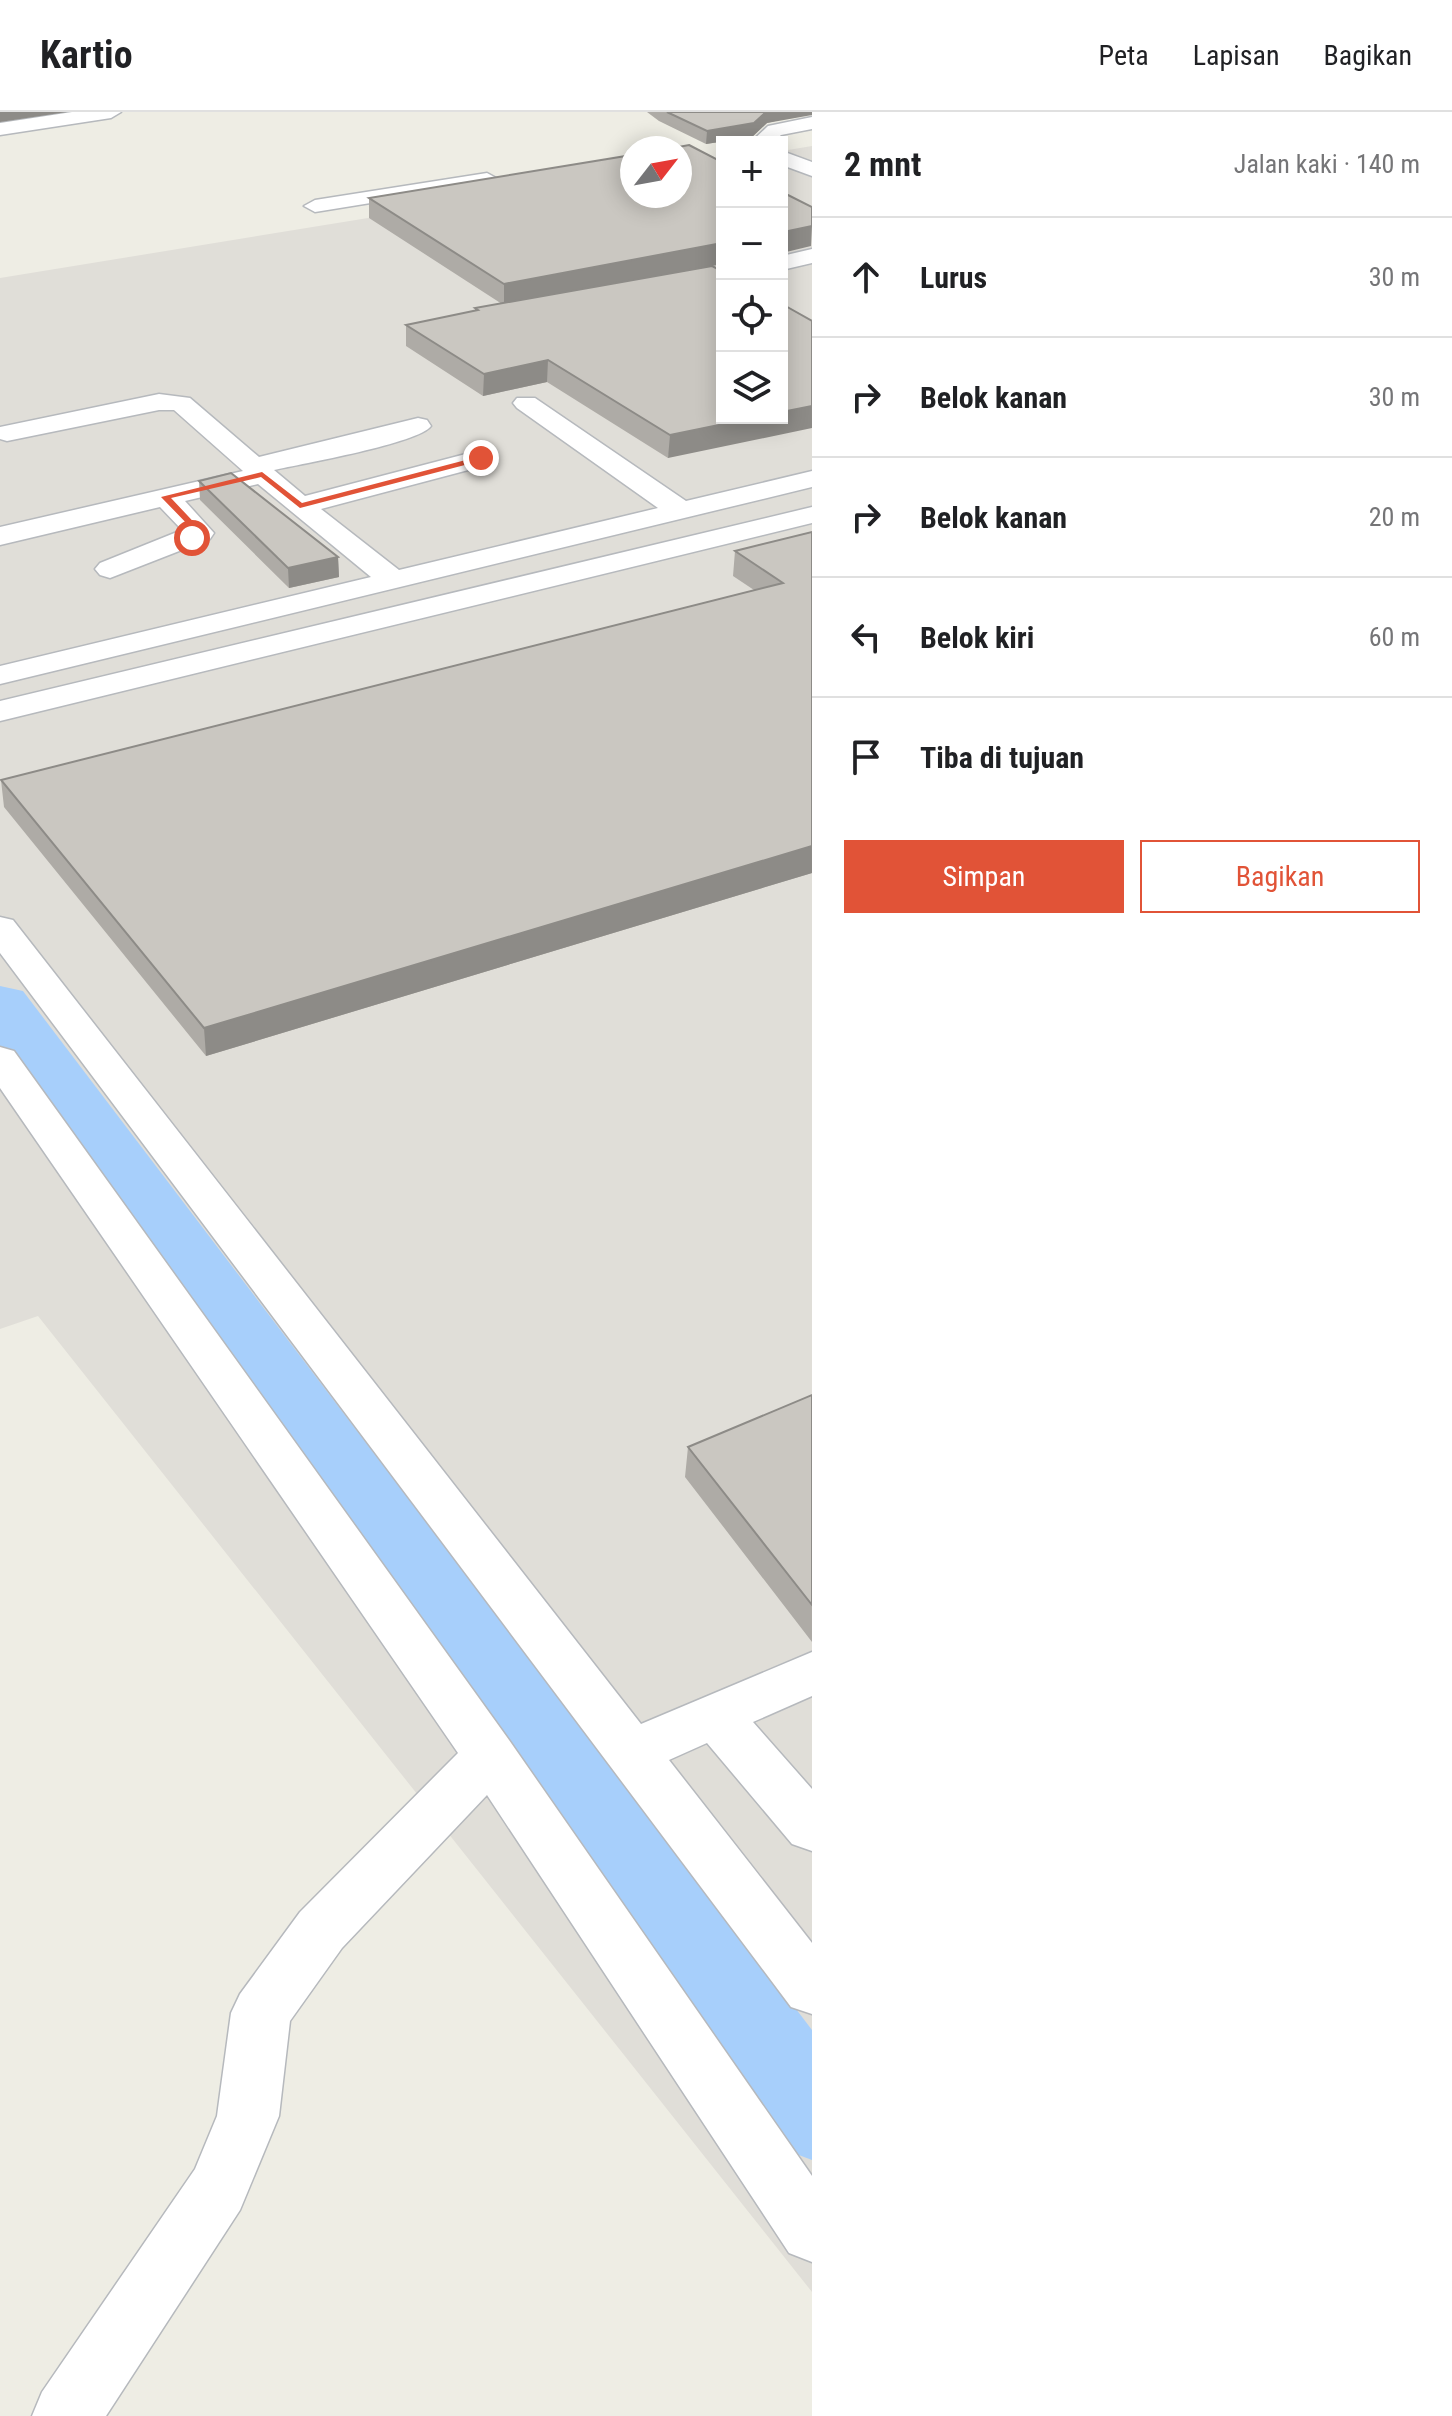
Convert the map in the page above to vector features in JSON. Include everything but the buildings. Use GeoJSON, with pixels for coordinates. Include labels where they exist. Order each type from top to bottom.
{"type":"FeatureCollection","features":[{"type":"Feature","properties":{"kind":"street"},"geometry":{"type":"LineString","coordinates":[[0,129],[111,112]]}},
{"type":"Feature","properties":{"kind":"street"},"geometry":{"type":"LineString","coordinates":[[768,136],[775,130],[812,123]]}},
{"type":"Feature","properties":{"kind":"street"},"geometry":{"type":"LineString","coordinates":[[788,160],[812,170]]}},
{"type":"Feature","properties":{"kind":"street"},"geometry":{"type":"LineString","coordinates":[[315,206],[511,175]]}},
{"type":"Feature","properties":{"kind":"street"},"geometry":{"type":"LineString","coordinates":[[788,262],[812,256]]}},
{"type":"Feature","properties":{"kind":"street"},"geometry":{"type":"LineString","coordinates":[[7,433],[159,402],[181,403],[300,506],[395,581]]}},
{"type":"Feature","properties":{"kind":"street"},"geometry":{"type":"LineString","coordinates":[[526,403],[680,510]]}},
{"type":"Feature","properties":{"kind":"street"},"geometry":{"type":"LineString","coordinates":[[0,536],[166,497],[418,426]]}},
{"type":"Feature","properties":{"kind":"street"},"geometry":{"type":"LineString","coordinates":[[300,506],[481,458]]}},
{"type":"Feature","properties":{"kind":"street"},"geometry":{"type":"LineString","coordinates":[[0,675],[812,479]]}},
{"type":"Feature","properties":{"kind":"street"},"geometry":{"type":"LineString","coordinates":[[110,569],[200,533],[166,497]]}},
{"type":"Feature","properties":{"kind":"street"},"geometry":{"type":"LineString","coordinates":[[0,711],[812,515]]}},
{"type":"Feature","properties":{"kind":"street"},"geometry":{"type":"LineString","coordinates":[[725,564],[769,554]]}},
{"type":"Feature","properties":{"kind":"street"},"geometry":{"type":"LineString","coordinates":[[0,928],[812,1988]]}},
{"type":"Feature","properties":{"kind":"street"},"geometry":{"type":"LineString","coordinates":[[0,1059],[490,1756],[812,2231]]}},
{"type":"Feature","properties":{"kind":"street"},"geometry":{"type":"LineString","coordinates":[[632,1752],[812,1673]]}},
{"type":"Feature","properties":{"kind":"street"},"geometry":{"type":"LineString","coordinates":[[716,1716],[812,1828]]}},
{"type":"Feature","properties":{"kind":"street"},"geometry":{"type":"LineString","coordinates":[[66,2416],[218,2189],[248,2116],[261,2013],[321,1930],[490,1756]]}},
{"type":"Feature","properties":{"kind":"shaded area"},"geometry":{"type":"Polygon","coordinates":[[[812,146],[812,2292],[38,1316],[0,1329],[0,278],[620,177],[620,208],[692,208],[692,165],[716,162],[716,424],[788,424],[788,150],[812,146]]]}},
{"type":"Feature","properties":{"kind":"waterway"},"geometry":{"type":"LineString","coordinates":[[0,1005],[812,2112]]}},
{"type":"Feature","properties":{"kind":"route"},"geometry":{"type":"LineString","coordinates":[[192,538],[200,533],[166,497],[262,474],[300,506],[481,458]]}}]}
